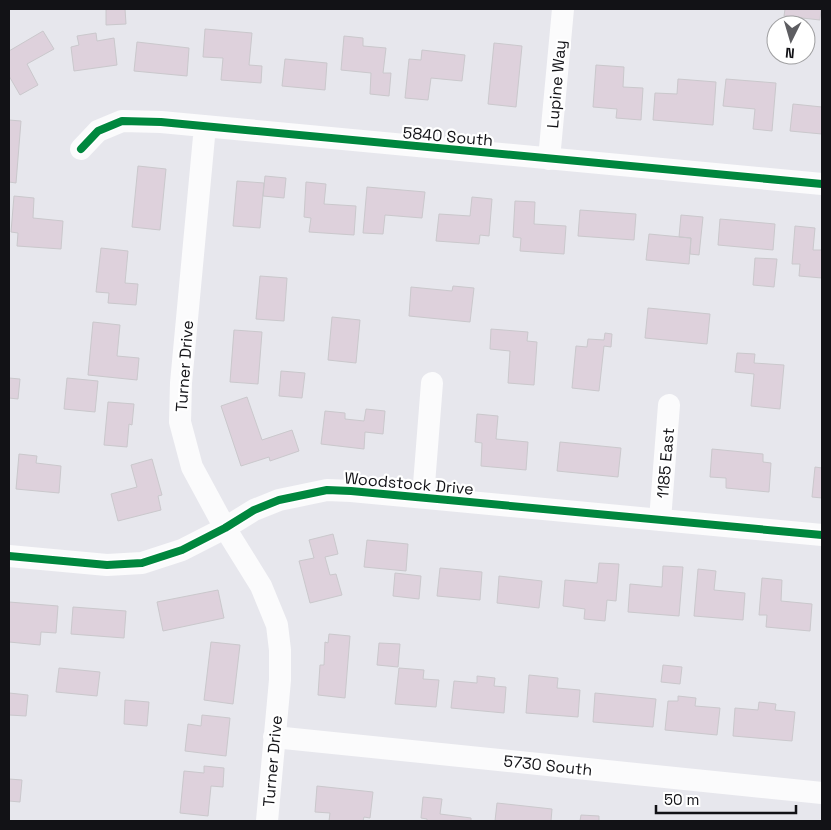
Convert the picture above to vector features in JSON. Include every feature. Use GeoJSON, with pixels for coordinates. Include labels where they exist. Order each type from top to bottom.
{"type":"FeatureCollection","features":[{"type":"Feature","properties":{"kind":"street","name":"Lupine Way"},"geometry":{"type":"LineString","coordinates":[[549,159],[562,9]]}},
{"type":"Feature","properties":{"kind":"street","name":"5840 South"},"geometry":{"type":"LineString","coordinates":[[80,149],[98,131],[122,121],[161,122],[822,184]]}},
{"type":"Feature","properties":{"kind":"street","name":"Turner Drive"},"geometry":{"type":"LineString","coordinates":[[206,126],[181,383],[180,422],[192,467],[225,528],[260,586],[277,625],[280,650],[280,680],[267,821]]}},
{"type":"Feature","properties":{"kind":"street"},"geometry":{"type":"LineString","coordinates":[[424,497],[432,383]]}},
{"type":"Feature","properties":{"kind":"street","name":"1185 East"},"geometry":{"type":"LineString","coordinates":[[660,520],[669,405]]}},
{"type":"Feature","properties":{"kind":"street","name":"Woodstock Drive"},"geometry":{"type":"LineString","coordinates":[[9,556],[107,565],[142,563],[182,550],[225,528],[254,510],[279,500],[327,490],[424,497],[822,535]]}},
{"type":"Feature","properties":{"kind":"street","name":"5730 South"},"geometry":{"type":"LineString","coordinates":[[274,737],[822,793]]}},
{"type":"Feature","properties":{"kind":"building"},"geometry":{"type":"Polygon","coordinates":[[[106,9],[125,9],[126,24],[106,25],[106,9]]]}},
{"type":"Feature","properties":{"kind":"building"},"geometry":{"type":"Polygon","coordinates":[[[785,9],[821,9],[820,20],[816,20],[816,15],[784,15],[785,9]]]}},
{"type":"Feature","properties":{"kind":"building"},"geometry":{"type":"Polygon","coordinates":[[[205,29],[252,33],[249,65],[262,66],[261,83],[221,80],[223,58],[203,57],[205,29]]]}},
{"type":"Feature","properties":{"kind":"building"},"geometry":{"type":"Polygon","coordinates":[[[43,31],[54,49],[27,64],[38,85],[20,95],[9,76],[9,51],[43,31]]]}},
{"type":"Feature","properties":{"kind":"building"},"geometry":{"type":"Polygon","coordinates":[[[96,33],[97,41],[114,38],[117,65],[74,71],[71,47],[79,45],[77,36],[96,33]]]}},
{"type":"Feature","properties":{"kind":"building"},"geometry":{"type":"Polygon","coordinates":[[[344,36],[363,38],[363,46],[386,48],[383,73],[391,73],[389,96],[370,94],[371,73],[341,70],[344,36]]]}},
{"type":"Feature","properties":{"kind":"building"},"geometry":{"type":"Polygon","coordinates":[[[137,42],[189,48],[187,76],[134,71],[137,42]]]}},
{"type":"Feature","properties":{"kind":"building"},"geometry":{"type":"Polygon","coordinates":[[[494,43],[522,46],[516,107],[488,104],[494,43]]]}},
{"type":"Feature","properties":{"kind":"building"},"geometry":{"type":"Polygon","coordinates":[[[422,50],[465,55],[462,81],[431,78],[428,100],[405,98],[409,59],[421,60],[422,50]]]}},
{"type":"Feature","properties":{"kind":"building"},"geometry":{"type":"Polygon","coordinates":[[[285,59],[327,63],[325,90],[282,86],[285,59]]]}},
{"type":"Feature","properties":{"kind":"building"},"geometry":{"type":"Polygon","coordinates":[[[596,65],[624,67],[623,87],[643,88],[641,120],[616,118],[617,109],[593,107],[596,65]]]}},
{"type":"Feature","properties":{"kind":"building"},"geometry":{"type":"Polygon","coordinates":[[[678,79],[716,82],[713,125],[653,120],[655,93],[677,94],[678,79]]]}},
{"type":"Feature","properties":{"kind":"building"},"geometry":{"type":"Polygon","coordinates":[[[726,79],[776,83],[772,131],[753,129],[755,109],[723,106],[726,79]]]}},
{"type":"Feature","properties":{"kind":"building"},"geometry":{"type":"Polygon","coordinates":[[[793,104],[822,107],[822,134],[790,131],[793,104]]]}},
{"type":"Feature","properties":{"kind":"building"},"geometry":{"type":"Polygon","coordinates":[[[9,120],[21,121],[16,183],[9,182],[9,120]]]}},
{"type":"Feature","properties":{"kind":"building"},"geometry":{"type":"Polygon","coordinates":[[[138,166],[166,169],[160,230],[132,227],[138,166]]]}},
{"type":"Feature","properties":{"kind":"building"},"geometry":{"type":"Polygon","coordinates":[[[265,176],[286,178],[284,198],[263,196],[265,176]]]}},
{"type":"Feature","properties":{"kind":"building"},"geometry":{"type":"Polygon","coordinates":[[[237,181],[264,183],[260,228],[233,226],[237,181]]]}},
{"type":"Feature","properties":{"kind":"building"},"geometry":{"type":"Polygon","coordinates":[[[306,182],[326,184],[324,204],[356,206],[354,235],[309,232],[311,218],[304,217],[306,182]]]}},
{"type":"Feature","properties":{"kind":"building"},"geometry":{"type":"Polygon","coordinates":[[[367,187],[425,192],[422,218],[385,215],[383,234],[363,233],[367,187]]]}},
{"type":"Feature","properties":{"kind":"building"},"geometry":{"type":"Polygon","coordinates":[[[14,196],[34,198],[33,218],[63,221],[61,249],[17,246],[18,233],[11,232],[14,196]]]}},
{"type":"Feature","properties":{"kind":"building"},"geometry":{"type":"Polygon","coordinates":[[[472,197],[492,199],[489,236],[480,235],[479,244],[436,241],[439,214],[470,216],[472,197]]]}},
{"type":"Feature","properties":{"kind":"building"},"geometry":{"type":"Polygon","coordinates":[[[515,201],[535,202],[534,224],[566,226],[564,254],[520,251],[521,238],[513,237],[515,201]]]}},
{"type":"Feature","properties":{"kind":"building"},"geometry":{"type":"Polygon","coordinates":[[[580,210],[636,214],[634,240],[578,236],[580,210]]]}},
{"type":"Feature","properties":{"kind":"building"},"geometry":{"type":"Polygon","coordinates":[[[681,215],[703,217],[699,255],[690,254],[691,238],[679,237],[681,215]]]}},
{"type":"Feature","properties":{"kind":"building"},"geometry":{"type":"Polygon","coordinates":[[[720,219],[775,224],[773,250],[718,245],[720,219]]]}},
{"type":"Feature","properties":{"kind":"building"},"geometry":{"type":"Polygon","coordinates":[[[795,226],[815,228],[813,250],[822,250],[822,278],[799,276],[800,264],[792,264],[795,226]]]}},
{"type":"Feature","properties":{"kind":"building"},"geometry":{"type":"Polygon","coordinates":[[[649,234],[691,238],[689,264],[646,260],[649,234]]]}},
{"type":"Feature","properties":{"kind":"building"},"geometry":{"type":"Polygon","coordinates":[[[101,248],[128,251],[125,283],[138,284],[136,305],[108,303],[109,293],[96,292],[101,248]]]}},
{"type":"Feature","properties":{"kind":"building"},"geometry":{"type":"Polygon","coordinates":[[[755,258],[777,259],[774,287],[753,285],[755,258]]]}},
{"type":"Feature","properties":{"kind":"building"},"geometry":{"type":"Polygon","coordinates":[[[260,276],[287,278],[284,321],[256,319],[260,276]]]}},
{"type":"Feature","properties":{"kind":"building"},"geometry":{"type":"Polygon","coordinates":[[[453,286],[474,288],[470,322],[409,316],[411,287],[452,291],[453,286]]]}},
{"type":"Feature","properties":{"kind":"building"},"geometry":{"type":"Polygon","coordinates":[[[648,308],[710,314],[707,344],[645,338],[648,308]]]}},
{"type":"Feature","properties":{"kind":"building"},"geometry":{"type":"Polygon","coordinates":[[[332,317],[360,320],[356,363],[328,360],[332,317]]]}},
{"type":"Feature","properties":{"kind":"building"},"geometry":{"type":"Polygon","coordinates":[[[93,322],[120,325],[117,356],[139,358],[137,380],[88,375],[93,322]]]}},
{"type":"Feature","properties":{"kind":"building"},"geometry":{"type":"Polygon","coordinates":[[[491,329],[528,332],[527,341],[537,342],[534,385],[508,383],[510,351],[490,349],[491,329]]]}},
{"type":"Feature","properties":{"kind":"building"},"geometry":{"type":"Polygon","coordinates":[[[234,330],[262,332],[258,384],[230,382],[234,330]]]}},
{"type":"Feature","properties":{"kind":"building"},"geometry":{"type":"Polygon","coordinates":[[[605,333],[612,334],[611,347],[604,346],[599,391],[572,388],[576,346],[587,347],[588,339],[604,340],[605,333]]]}},
{"type":"Feature","properties":{"kind":"building"},"geometry":{"type":"Polygon","coordinates":[[[737,353],[755,354],[754,363],[784,365],[780,409],[751,406],[754,374],[735,372],[737,353]]]}},
{"type":"Feature","properties":{"kind":"building"},"geometry":{"type":"Polygon","coordinates":[[[281,371],[305,373],[302,398],[279,396],[281,371]]]}},
{"type":"Feature","properties":{"kind":"building"},"geometry":{"type":"Polygon","coordinates":[[[9,378],[20,379],[18,399],[9,398],[9,378]]]}},
{"type":"Feature","properties":{"kind":"building"},"geometry":{"type":"Polygon","coordinates":[[[67,378],[98,381],[95,412],[64,409],[67,378]]]}},
{"type":"Feature","properties":{"kind":"building"},"geometry":{"type":"Polygon","coordinates":[[[247,397],[262,440],[292,430],[299,451],[270,461],[269,457],[241,466],[221,406],[247,397]]]}},
{"type":"Feature","properties":{"kind":"building"},"geometry":{"type":"Polygon","coordinates":[[[108,402],[134,404],[132,425],[129,424],[127,447],[104,445],[108,402]]]}},
{"type":"Feature","properties":{"kind":"building"},"geometry":{"type":"Polygon","coordinates":[[[366,409],[385,411],[383,434],[365,432],[364,449],[321,444],[325,411],[345,413],[345,419],[364,421],[366,409]]]}},
{"type":"Feature","properties":{"kind":"building"},"geometry":{"type":"Polygon","coordinates":[[[477,414],[498,416],[496,439],[528,442],[526,470],[481,466],[482,443],[475,442],[477,414]]]}},
{"type":"Feature","properties":{"kind":"building"},"geometry":{"type":"Polygon","coordinates":[[[560,442],[621,448],[618,477],[557,471],[560,442]]]}},
{"type":"Feature","properties":{"kind":"building"},"geometry":{"type":"Polygon","coordinates":[[[712,449],[763,454],[763,462],[771,463],[769,492],[726,488],[726,478],[710,477],[712,449]]]}},
{"type":"Feature","properties":{"kind":"building"},"geometry":{"type":"Polygon","coordinates":[[[19,454],[37,456],[36,463],[61,466],[59,493],[16,489],[19,454]]]}},
{"type":"Feature","properties":{"kind":"building"},"geometry":{"type":"Polygon","coordinates":[[[152,459],[162,495],[158,496],[161,510],[118,521],[111,494],[137,487],[131,465],[152,459]]]}},
{"type":"Feature","properties":{"kind":"building"},"geometry":{"type":"Polygon","coordinates":[[[815,467],[822,468],[822,498],[812,497],[815,467]]]}},
{"type":"Feature","properties":{"kind":"building"},"geometry":{"type":"Polygon","coordinates":[[[333,534],[338,554],[325,557],[330,575],[336,574],[342,595],[310,603],[299,561],[314,558],[309,540],[333,534]]]}},
{"type":"Feature","properties":{"kind":"building"},"geometry":{"type":"Polygon","coordinates":[[[367,540],[408,544],[406,571],[364,567],[367,540]]]}},
{"type":"Feature","properties":{"kind":"building"},"geometry":{"type":"Polygon","coordinates":[[[599,563],[619,564],[616,601],[607,600],[605,621],[584,619],[585,609],[563,606],[565,580],[597,583],[599,563]]]}},
{"type":"Feature","properties":{"kind":"building"},"geometry":{"type":"Polygon","coordinates":[[[663,566],[683,567],[679,616],[628,612],[630,584],[662,587],[663,566]]]}},
{"type":"Feature","properties":{"kind":"building"},"geometry":{"type":"Polygon","coordinates":[[[440,568],[482,572],[480,600],[437,596],[440,568]]]}},
{"type":"Feature","properties":{"kind":"building"},"geometry":{"type":"Polygon","coordinates":[[[698,569],[716,571],[714,590],[745,593],[743,620],[694,616],[698,569]]]}},
{"type":"Feature","properties":{"kind":"building"},"geometry":{"type":"Polygon","coordinates":[[[395,573],[421,576],[419,599],[393,596],[395,573]]]}},
{"type":"Feature","properties":{"kind":"building"},"geometry":{"type":"Polygon","coordinates":[[[499,576],[542,581],[539,608],[497,603],[499,576]]]}},
{"type":"Feature","properties":{"kind":"building"},"geometry":{"type":"Polygon","coordinates":[[[762,578],[782,580],[781,601],[812,604],[810,631],[766,627],[767,615],[759,615],[762,578]]]}},
{"type":"Feature","properties":{"kind":"building"},"geometry":{"type":"Polygon","coordinates":[[[218,590],[224,618],[163,631],[157,602],[218,590]]]}},
{"type":"Feature","properties":{"kind":"building"},"geometry":{"type":"Polygon","coordinates":[[[9,602],[58,606],[56,633],[41,632],[40,645],[9,642],[9,602]]]}},
{"type":"Feature","properties":{"kind":"building"},"geometry":{"type":"Polygon","coordinates":[[[73,607],[126,611],[124,638],[71,634],[73,607]]]}},
{"type":"Feature","properties":{"kind":"building"},"geometry":{"type":"Polygon","coordinates":[[[329,634],[350,636],[345,698],[318,695],[320,665],[324,665],[325,642],[328,643],[329,634]]]}},
{"type":"Feature","properties":{"kind":"building"},"geometry":{"type":"Polygon","coordinates":[[[211,642],[240,645],[233,704],[204,700],[211,642]]]}},
{"type":"Feature","properties":{"kind":"building"},"geometry":{"type":"Polygon","coordinates":[[[379,643],[400,644],[398,667],[377,665],[379,643]]]}},
{"type":"Feature","properties":{"kind":"building"},"geometry":{"type":"Polygon","coordinates":[[[663,665],[682,667],[680,684],[661,682],[663,665]]]}},
{"type":"Feature","properties":{"kind":"building"},"geometry":{"type":"Polygon","coordinates":[[[59,668],[100,672],[97,696],[56,692],[59,668]]]}},
{"type":"Feature","properties":{"kind":"building"},"geometry":{"type":"Polygon","coordinates":[[[399,668],[424,670],[423,679],[439,680],[436,707],[395,704],[399,668]]]}},
{"type":"Feature","properties":{"kind":"building"},"geometry":{"type":"Polygon","coordinates":[[[529,675],[558,678],[557,688],[580,690],[578,717],[526,713],[529,675]]]}},
{"type":"Feature","properties":{"kind":"building"},"geometry":{"type":"Polygon","coordinates":[[[477,676],[495,678],[494,686],[506,687],[504,713],[451,708],[454,681],[477,683],[477,676]]]}},
{"type":"Feature","properties":{"kind":"building"},"geometry":{"type":"Polygon","coordinates":[[[9,693],[28,695],[26,716],[9,715],[9,693]]]}},
{"type":"Feature","properties":{"kind":"building"},"geometry":{"type":"Polygon","coordinates":[[[595,693],[656,699],[653,727],[593,722],[595,693]]]}},
{"type":"Feature","properties":{"kind":"building"},"geometry":{"type":"Polygon","coordinates":[[[678,696],[696,698],[695,706],[720,708],[717,735],[665,730],[668,701],[678,701],[678,696]]]}},
{"type":"Feature","properties":{"kind":"building"},"geometry":{"type":"Polygon","coordinates":[[[125,700],[149,702],[147,726],[124,724],[125,700]]]}},
{"type":"Feature","properties":{"kind":"building"},"geometry":{"type":"Polygon","coordinates":[[[759,702],[776,704],[775,710],[795,712],[792,741],[733,736],[735,708],[758,710],[759,702]]]}},
{"type":"Feature","properties":{"kind":"building"},"geometry":{"type":"Polygon","coordinates":[[[202,715],[230,718],[226,756],[185,751],[188,724],[201,726],[202,715]]]}},
{"type":"Feature","properties":{"kind":"building"},"geometry":{"type":"Polygon","coordinates":[[[204,766],[224,768],[223,787],[211,786],[208,816],[180,813],[184,771],[204,773],[204,766]]]}},
{"type":"Feature","properties":{"kind":"building"},"geometry":{"type":"Polygon","coordinates":[[[9,779],[22,780],[20,802],[9,801],[9,779]]]}},
{"type":"Feature","properties":{"kind":"building"},"geometry":{"type":"Polygon","coordinates":[[[317,786],[373,792],[370,818],[364,817],[363,821],[329,821],[330,813],[315,812],[317,786]]]}},
{"type":"Feature","properties":{"kind":"building"},"geometry":{"type":"Polygon","coordinates":[[[423,797],[442,799],[440,814],[471,818],[471,821],[427,821],[427,819],[421,818],[423,797]]]}},
{"type":"Feature","properties":{"kind":"building"},"geometry":{"type":"Polygon","coordinates":[[[497,803],[552,809],[551,821],[495,821],[497,803]]]}},
{"type":"Feature","properties":{"kind":"building"},"geometry":{"type":"Polygon","coordinates":[[[581,815],[599,816],[599,821],[580,821],[581,815]]]}},
{"type":"Feature","properties":{"kind":"cycle path"},"geometry":{"type":"LineString","coordinates":[[81,149],[98,131],[122,121],[161,122],[822,184]]}},
{"type":"Feature","properties":{"kind":"cycle path"},"geometry":{"type":"LineString","coordinates":[[9,556],[107,565],[142,563],[182,550],[225,528],[254,510],[279,500],[327,490],[822,535]]}}]}
